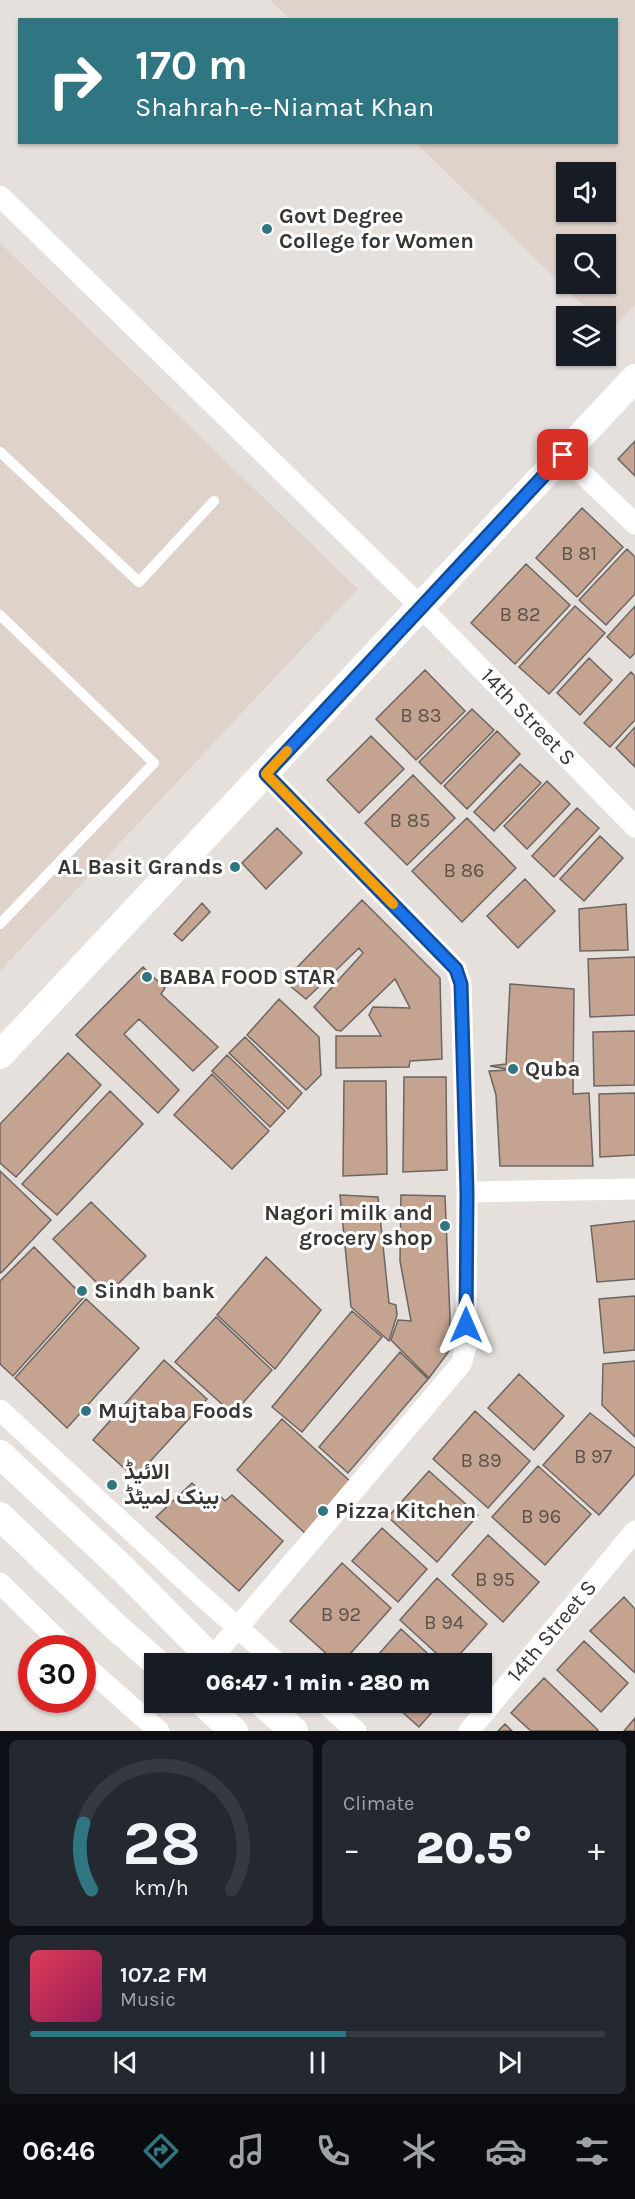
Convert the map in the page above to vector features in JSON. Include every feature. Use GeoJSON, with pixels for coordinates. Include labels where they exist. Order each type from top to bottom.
{"type":"FeatureCollection","features":[{"type":"Feature","properties":{"kind":"main road"},"geometry":{"type":"LineString","coordinates":[[0,1055],[635,378]]}},
{"type":"Feature","properties":{"kind":"main road"},"geometry":{"type":"LineString","coordinates":[[0,1454],[122,1568],[206,1653]]}},
{"type":"Feature","properties":{"kind":"main road"},"geometry":{"type":"LineString","coordinates":[[0,1516],[146,1653]]}},
{"type":"Feature","properties":{"kind":"main road"},"geometry":{"type":"LineString","coordinates":[[214,1713],[234,1731]]}},
{"type":"Feature","properties":{"kind":"main road"},"geometry":{"type":"LineString","coordinates":[[274,1713],[294,1731]]}},
{"type":"Feature","properties":{"kind":"street","name":"14th Street S"},"geometry":{"type":"LineString","coordinates":[[0,196],[421,607],[635,827]]}},
{"type":"Feature","properties":{"kind":"street"},"geometry":{"type":"LineString","coordinates":[[563,455],[635,524]]}},
{"type":"Feature","properties":{"kind":"street"},"geometry":{"type":"LineString","coordinates":[[219,1653],[237,1627],[461,1364],[466,1347],[467,1192],[461,984],[456,969],[266,774]]}},
{"type":"Feature","properties":{"kind":"street"},"geometry":{"type":"LineString","coordinates":[[467,1192],[635,1189]]}},
{"type":"Feature","properties":{"kind":"street"},"geometry":{"type":"LineString","coordinates":[[0,1410],[267,1653]]}},
{"type":"Feature","properties":{"kind":"street","name":"14th Street S"},"geometry":{"type":"LineString","coordinates":[[469,1731],[635,1531]]}},
{"type":"Feature","properties":{"kind":"street"},"geometry":{"type":"LineString","coordinates":[[0,1583],[53,1635]]}},
{"type":"Feature","properties":{"kind":"street"},"geometry":{"type":"LineString","coordinates":[[96,1675],[159,1731]]}},
{"type":"Feature","properties":{"kind":"street"},"geometry":{"type":"LineString","coordinates":[[336,1713],[356,1731]]}},
{"type":"Feature","properties":{"kind":"lane"},"geometry":{"type":"LineString","coordinates":[[0,452],[140,582],[214,501]]}},
{"type":"Feature","properties":{"kind":"lane"},"geometry":{"type":"LineString","coordinates":[[0,615],[154,763],[0,924]]}},
{"type":"Feature","properties":{"kind":"shaded area"},"geometry":{"type":"Polygon","coordinates":[[[270,0],[635,0],[635,305],[616,326],[616,306],[584,306],[571,294],[616,294],[616,234],[556,234],[556,279],[417,144],[618,144],[618,18],[289,18],[270,0]]]}},
{"type":"Feature","properties":{"kind":"shaded area"},"geometry":{"type":"Polygon","coordinates":[[[0,243],[358,589],[0,971],[0,243]]]}},
{"type":"Feature","properties":{"kind":"building"},"geometry":{"type":"Polygon","coordinates":[[[635,441],[635,476],[618,459],[635,441]]]}},
{"type":"Feature","properties":{"kind":"building"},"geometry":{"type":"Polygon","coordinates":[[[582,508],[623,547],[577,597],[536,558],[582,508]]]}},
{"type":"Feature","properties":{"kind":"building"},"geometry":{"type":"Polygon","coordinates":[[[627,549],[635,557],[635,594],[606,625],[579,600],[627,549]]]}},
{"type":"Feature","properties":{"kind":"building"},"geometry":{"type":"Polygon","coordinates":[[[526,564],[570,605],[515,664],[471,623],[526,564]]]}},
{"type":"Feature","properties":{"kind":"building"},"geometry":{"type":"Polygon","coordinates":[[[575,606],[605,633],[549,694],[519,667],[575,606]]]}},
{"type":"Feature","properties":{"kind":"building"},"geometry":{"type":"Polygon","coordinates":[[[635,606],[635,653],[630,658],[607,637],[635,606]]]}},
{"type":"Feature","properties":{"kind":"building"},"geometry":{"type":"Polygon","coordinates":[[[589,658],[612,680],[580,715],[557,693],[589,658]]]}},
{"type":"Feature","properties":{"kind":"building"},"geometry":{"type":"Polygon","coordinates":[[[425,670],[465,711],[416,760],[376,719],[425,670]]]}},
{"type":"Feature","properties":{"kind":"building"},"geometry":{"type":"Polygon","coordinates":[[[631,672],[635,676],[635,720],[610,747],[584,723],[631,672]]]}},
{"type":"Feature","properties":{"kind":"building"},"geometry":{"type":"Polygon","coordinates":[[[472,709],[494,730],[441,784],[419,762],[472,709]]]}},
{"type":"Feature","properties":{"kind":"building"},"geometry":{"type":"Polygon","coordinates":[[[635,727],[635,767],[616,748],[635,727]]]}},
{"type":"Feature","properties":{"kind":"building"},"geometry":{"type":"Polygon","coordinates":[[[497,731],[520,754],[467,809],[444,786],[497,731]]]}},
{"type":"Feature","properties":{"kind":"building"},"geometry":{"type":"Polygon","coordinates":[[[371,736],[404,769],[359,813],[327,780],[371,736]]]}},
{"type":"Feature","properties":{"kind":"building"},"geometry":{"type":"Polygon","coordinates":[[[520,764],[541,783],[494,831],[474,812],[520,764]]]}},
{"type":"Feature","properties":{"kind":"building"},"geometry":{"type":"Polygon","coordinates":[[[413,775],[455,818],[407,865],[365,823],[413,775]]]}},
{"type":"Feature","properties":{"kind":"building"},"geometry":{"type":"Polygon","coordinates":[[[547,781],[570,804],[527,849],[504,826],[547,781]]]}},
{"type":"Feature","properties":{"kind":"building"},"geometry":{"type":"Polygon","coordinates":[[[577,808],[599,828],[554,877],[532,856],[577,808]]]}},
{"type":"Feature","properties":{"kind":"building"},"geometry":{"type":"Polygon","coordinates":[[[467,818],[516,868],[462,922],[412,871],[467,818]]]}},
{"type":"Feature","properties":{"kind":"building"},"geometry":{"type":"Polygon","coordinates":[[[277,828],[302,853],[266,889],[242,863],[277,828]]]}},
{"type":"Feature","properties":{"kind":"building"},"geometry":{"type":"Polygon","coordinates":[[[600,836],[623,858],[584,901],[560,879],[600,836]]]}},
{"type":"Feature","properties":{"kind":"building"},"geometry":{"type":"Polygon","coordinates":[[[525,879],[555,911],[518,948],[487,916],[525,879]]]}},
{"type":"Feature","properties":{"kind":"building"},"geometry":{"type":"Polygon","coordinates":[[[362,900],[440,978],[442,1059],[410,1061],[409,1067],[336,1068],[336,1036],[381,1036],[369,1015],[373,1007],[410,1008],[395,979],[341,1031],[336,1030],[314,1007],[363,953],[359,948],[306,999],[284,981],[362,900]]]}},
{"type":"Feature","properties":{"kind":"building"},"geometry":{"type":"Polygon","coordinates":[[[202,903],[210,912],[182,941],[174,934],[202,903]]]}},
{"type":"Feature","properties":{"kind":"building"},"geometry":{"type":"Polygon","coordinates":[[[626,904],[628,950],[580,951],[579,909],[626,904]]]}},
{"type":"Feature","properties":{"kind":"building"},"geometry":{"type":"Polygon","coordinates":[[[635,957],[635,1015],[590,1017],[588,959],[635,957]]]}},
{"type":"Feature","properties":{"kind":"building"},"geometry":{"type":"Polygon","coordinates":[[[143,967],[165,988],[161,994],[218,1047],[193,1071],[139,1019],[124,1034],[179,1090],[158,1113],[76,1035],[143,967]]]}},
{"type":"Feature","properties":{"kind":"building"},"geometry":{"type":"Polygon","coordinates":[[[510,984],[574,989],[573,1094],[589,1093],[593,1166],[500,1166],[496,1095],[489,1071],[512,1070],[490,1066],[506,1064],[510,984]]]}},
{"type":"Feature","properties":{"kind":"building"},"geometry":{"type":"Polygon","coordinates":[[[279,999],[319,1037],[321,1075],[306,1090],[247,1035],[279,999]]]}},
{"type":"Feature","properties":{"kind":"building"},"geometry":{"type":"Polygon","coordinates":[[[635,1031],[635,1085],[594,1086],[593,1032],[635,1031]]]}},
{"type":"Feature","properties":{"kind":"building"},"geometry":{"type":"Polygon","coordinates":[[[245,1037],[302,1093],[288,1109],[229,1053],[245,1037]]]}},
{"type":"Feature","properties":{"kind":"building"},"geometry":{"type":"Polygon","coordinates":[[[68,1053],[101,1085],[16,1177],[0,1163],[0,1124],[68,1053]]]}},
{"type":"Feature","properties":{"kind":"building"},"geometry":{"type":"Polygon","coordinates":[[[227,1055],[285,1111],[270,1127],[212,1071],[227,1055]]]}},
{"type":"Feature","properties":{"kind":"building"},"geometry":{"type":"Polygon","coordinates":[[[212,1074],[269,1131],[232,1169],[174,1115],[212,1074]]]}},
{"type":"Feature","properties":{"kind":"building"},"geometry":{"type":"Polygon","coordinates":[[[404,1077],[446,1077],[447,1170],[403,1172],[404,1077]]]}},
{"type":"Feature","properties":{"kind":"building"},"geometry":{"type":"Polygon","coordinates":[[[344,1081],[386,1081],[387,1174],[343,1176],[344,1081]]]}},
{"type":"Feature","properties":{"kind":"building"},"geometry":{"type":"Polygon","coordinates":[[[110,1091],[143,1124],[57,1215],[22,1184],[110,1091]]]}},
{"type":"Feature","properties":{"kind":"building"},"geometry":{"type":"Polygon","coordinates":[[[635,1093],[635,1155],[600,1157],[599,1094],[635,1093]]]}},
{"type":"Feature","properties":{"kind":"building"},"geometry":{"type":"Polygon","coordinates":[[[0,1171],[51,1220],[1,1273],[0,1271],[0,1171]]]}},
{"type":"Feature","properties":{"kind":"building"},"geometry":{"type":"Polygon","coordinates":[[[340,1195],[378,1197],[389,1303],[396,1305],[397,1315],[389,1341],[351,1307],[340,1195]]]}},
{"type":"Feature","properties":{"kind":"building"},"geometry":{"type":"Polygon","coordinates":[[[401,1195],[445,1196],[450,1318],[449,1351],[429,1378],[391,1340],[398,1320],[411,1321],[400,1261],[401,1195]]]}},
{"type":"Feature","properties":{"kind":"building"},"geometry":{"type":"Polygon","coordinates":[[[91,1202],[146,1256],[108,1294],[53,1239],[91,1202]]]}},
{"type":"Feature","properties":{"kind":"building"},"geometry":{"type":"Polygon","coordinates":[[[635,1221],[635,1279],[597,1282],[591,1226],[635,1221]]]}},
{"type":"Feature","properties":{"kind":"building"},"geometry":{"type":"Polygon","coordinates":[[[34,1247],[84,1297],[13,1376],[0,1364],[0,1281],[34,1247]]]}},
{"type":"Feature","properties":{"kind":"building"},"geometry":{"type":"Polygon","coordinates":[[[266,1257],[321,1310],[275,1369],[217,1315],[266,1257]]]}},
{"type":"Feature","properties":{"kind":"building"},"geometry":{"type":"Polygon","coordinates":[[[635,1296],[635,1350],[604,1353],[599,1299],[635,1296]]]}},
{"type":"Feature","properties":{"kind":"building"},"geometry":{"type":"Polygon","coordinates":[[[86,1299],[139,1348],[67,1428],[15,1378],[86,1299]]]}},
{"type":"Feature","properties":{"kind":"building"},"geometry":{"type":"Polygon","coordinates":[[[352,1311],[382,1337],[302,1432],[272,1407],[352,1311]]]}},
{"type":"Feature","properties":{"kind":"building"},"geometry":{"type":"Polygon","coordinates":[[[216,1317],[272,1370],[233,1414],[175,1362],[216,1317]]]}},
{"type":"Feature","properties":{"kind":"building"},"geometry":{"type":"Polygon","coordinates":[[[400,1352],[428,1379],[348,1473],[319,1447],[400,1352]]]}},
{"type":"Feature","properties":{"kind":"building"},"geometry":{"type":"Polygon","coordinates":[[[164,1360],[207,1399],[135,1478],[93,1440],[164,1360]]]}},
{"type":"Feature","properties":{"kind":"building"},"geometry":{"type":"Polygon","coordinates":[[[635,1361],[635,1437],[602,1405],[603,1364],[635,1361]]]}},
{"type":"Feature","properties":{"kind":"building"},"geometry":{"type":"Polygon","coordinates":[[[519,1374],[564,1416],[534,1450],[488,1408],[519,1374]]]}},
{"type":"Feature","properties":{"kind":"building"},"geometry":{"type":"Polygon","coordinates":[[[475,1411],[530,1461],[488,1508],[433,1459],[475,1411]]]}},
{"type":"Feature","properties":{"kind":"building"},"geometry":{"type":"Polygon","coordinates":[[[590,1413],[635,1448],[635,1474],[599,1515],[543,1465],[590,1413]]]}},
{"type":"Feature","properties":{"kind":"building"},"geometry":{"type":"Polygon","coordinates":[[[282,1419],[351,1482],[308,1536],[237,1470],[282,1419]]]}},
{"type":"Feature","properties":{"kind":"building"},"geometry":{"type":"Polygon","coordinates":[[[538,1466],[591,1514],[545,1565],[492,1517],[538,1466]]]}},
{"type":"Feature","properties":{"kind":"building"},"geometry":{"type":"Polygon","coordinates":[[[429,1471],[478,1515],[437,1562],[388,1517],[429,1471]]]}},
{"type":"Feature","properties":{"kind":"building"},"geometry":{"type":"Polygon","coordinates":[[[192,1483],[209,1499],[217,1493],[225,1501],[232,1495],[283,1541],[239,1591],[156,1517],[192,1483]]]}},
{"type":"Feature","properties":{"kind":"building"},"geometry":{"type":"Polygon","coordinates":[[[382,1528],[427,1569],[398,1602],[352,1561],[382,1528]]]}},
{"type":"Feature","properties":{"kind":"building"},"geometry":{"type":"Polygon","coordinates":[[[488,1535],[539,1582],[503,1622],[452,1575],[488,1535]]]}},
{"type":"Feature","properties":{"kind":"building"},"geometry":{"type":"Polygon","coordinates":[[[342,1563],[391,1608],[351,1653],[326,1653],[290,1621],[342,1563]]]}},
{"type":"Feature","properties":{"kind":"building"},"geometry":{"type":"Polygon","coordinates":[[[437,1578],[487,1624],[461,1653],[436,1653],[400,1620],[437,1578]]]}},
{"type":"Feature","properties":{"kind":"building"},"geometry":{"type":"Polygon","coordinates":[[[624,1597],[635,1609],[635,1673],[590,1631],[624,1597]]]}},
{"type":"Feature","properties":{"kind":"building"},"geometry":{"type":"Polygon","coordinates":[[[401,1629],[427,1653],[380,1653],[401,1629]]]}},
{"type":"Feature","properties":{"kind":"building"},"geometry":{"type":"Polygon","coordinates":[[[584,1641],[628,1683],[601,1712],[557,1670],[584,1641]]]}},
{"type":"Feature","properties":{"kind":"building"},"geometry":{"type":"Polygon","coordinates":[[[544,1678],[598,1730],[531,1731],[511,1713],[544,1678]]]}},
{"type":"Feature","properties":{"kind":"building"},"geometry":{"type":"Polygon","coordinates":[[[403,1713],[431,1713],[419,1727],[403,1713]]]}},
{"type":"Feature","properties":{"kind":"building"},"geometry":{"type":"Polygon","coordinates":[[[635,1718],[635,1731],[624,1731],[635,1718]]]}},
{"type":"Feature","properties":{"kind":"building"},"geometry":{"type":"Polygon","coordinates":[[[505,1724],[512,1731],[498,1731],[505,1724]]]}},
{"type":"Feature","properties":{"kind":"slow traffic"},"geometry":{"type":"LineString","coordinates":[[287,751],[266,774],[393,904]]}},
{"type":"Feature","properties":{"kind":"place","name":"Govt Degree College for Women"},"geometry":{"type":"Point","coordinates":[267,229]}},
{"type":"Feature","properties":{"kind":"place","name":"AL Basit Grands"},"geometry":{"type":"Point","coordinates":[235,867]}},
{"type":"Feature","properties":{"kind":"place","name":"BABA FOOD STAR"},"geometry":{"type":"Point","coordinates":[147,977]}},
{"type":"Feature","properties":{"kind":"place","name":"Quba"},"geometry":{"type":"Point","coordinates":[513,1069]}},
{"type":"Feature","properties":{"kind":"place","name":"Nagori milk and grocery shop"},"geometry":{"type":"Point","coordinates":[445,1226]}},
{"type":"Feature","properties":{"kind":"place","name":"Sindh bank"},"geometry":{"type":"Point","coordinates":[82,1291]}},
{"type":"Feature","properties":{"kind":"place","name":"Mujtaba Foods"},"geometry":{"type":"Point","coordinates":[86,1411]}},
{"type":"Feature","properties":{"kind":"place","name":"الائیڈ بینک لمیٹڈ"},"geometry":{"type":"Point","coordinates":[112,1485]}},
{"type":"Feature","properties":{"kind":"place","name":"Pizza Kitchen"},"geometry":{"type":"Point","coordinates":[323,1511]}},
{"type":"Feature","properties":{"kind":"route"},"geometry":{"type":"LineString","coordinates":[[466,1325],[467,1192],[461,984],[456,969],[266,774],[563,455]]}}]}
